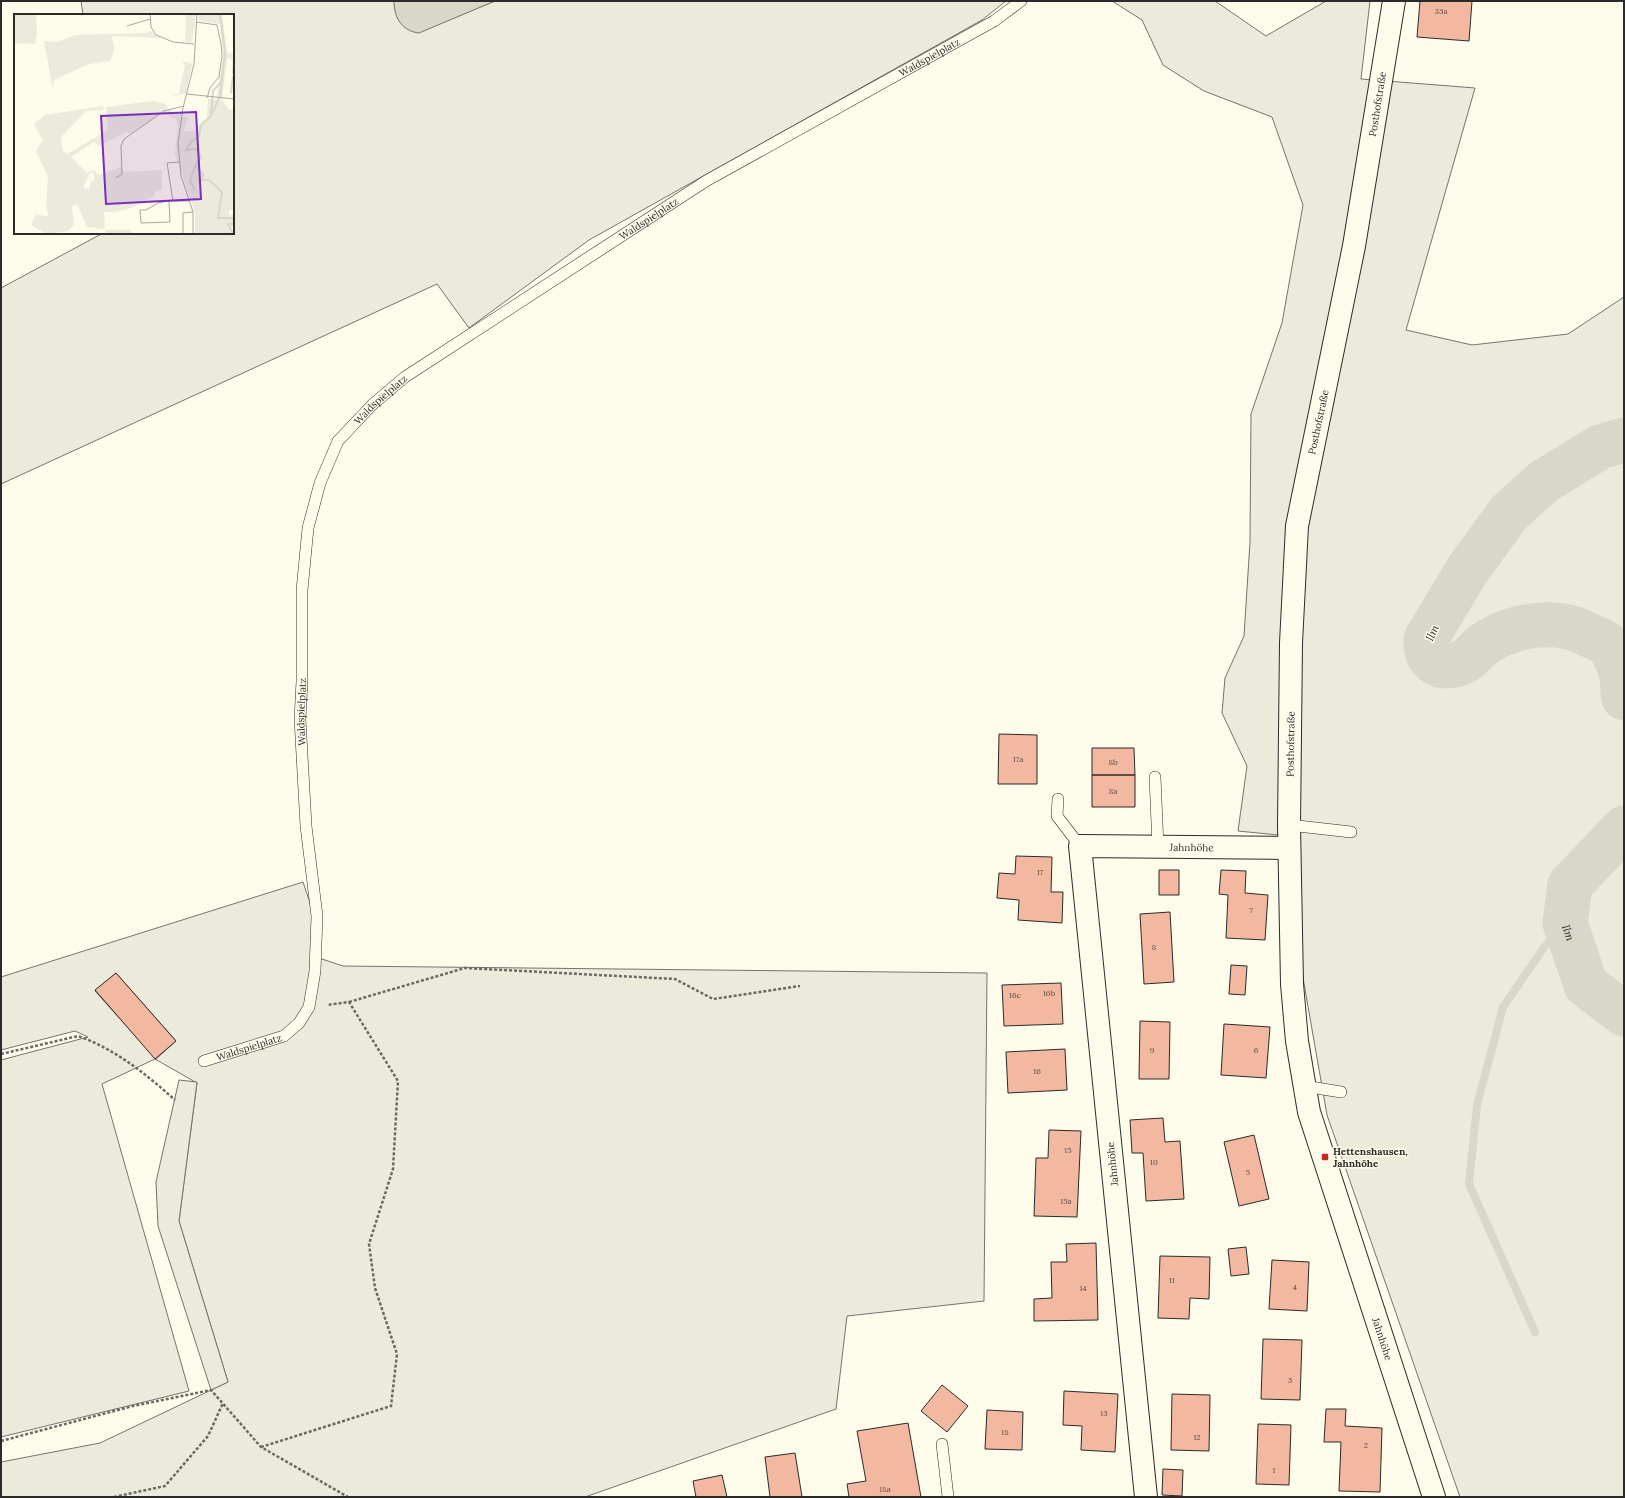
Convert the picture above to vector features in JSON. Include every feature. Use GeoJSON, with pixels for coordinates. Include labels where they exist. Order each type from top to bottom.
{"type":"FeatureCollection","features":[{"type":"Feature","properties":{"kind":"street","name":"Posthofstraße"},"geometry":{"type":"LineString","coordinates":[[1289,848],[1288,825],[1291,643],[1297,526],[1354,246],[1394,1]]}},
{"type":"Feature","properties":{"kind":"street","name":"Jahnhöhe"},"geometry":{"type":"LineString","coordinates":[[1146,1497],[1080,846],[1289,848],[1292,984],[1297,1041],[1309,1112],[1434,1497]]}},
{"type":"Feature","properties":{"kind":"lane","name":"Waldspielplatz"},"geometry":{"type":"LineString","coordinates":[[204,1061],[284,1036],[299,1023],[309,1007],[314,989],[317,916],[306,826],[300,719],[302,681],[302,590],[308,528],[320,483],[338,441],[373,404],[405,377],[666,206],[706,181],[994,21],[1021,1]]}},
{"type":"Feature","properties":{"kind":"lane"},"geometry":{"type":"LineString","coordinates":[[1155,777],[1158,847]]}},
{"type":"Feature","properties":{"kind":"lane"},"geometry":{"type":"LineString","coordinates":[[1058,799],[1057,816],[1080,846]]}},
{"type":"Feature","properties":{"kind":"lane"},"geometry":{"type":"LineString","coordinates":[[1288,825],[1351,832]]}},
{"type":"Feature","properties":{"kind":"lane"},"geometry":{"type":"LineString","coordinates":[[1304,1086],[1341,1092]]}},
{"type":"Feature","properties":{"kind":"lane"},"geometry":{"type":"LineString","coordinates":[[942,1444],[948,1497]]}},
{"type":"Feature","properties":{"kind":"path"},"geometry":{"type":"LineString","coordinates":[[309,1007],[349,1002],[465,968],[675,979],[713,999],[800,986]]}},
{"type":"Feature","properties":{"kind":"path"},"geometry":{"type":"LineString","coordinates":[[261,1447],[391,1406],[397,1354],[375,1288],[370,1244],[393,1169],[398,1081],[349,1002]]}},
{"type":"Feature","properties":{"kind":"path"},"geometry":{"type":"LineString","coordinates":[[1,1054],[78,1036],[138,1068],[175,1100]]}},
{"type":"Feature","properties":{"kind":"path"},"geometry":{"type":"LineString","coordinates":[[1,1441],[134,1406],[211,1390],[261,1447],[348,1497]]}},
{"type":"Feature","properties":{"kind":"path"},"geometry":{"type":"LineString","coordinates":[[114,1497],[165,1486],[208,1436],[223,1403]]}},
{"type":"Feature","properties":{"kind":"shaded area"},"geometry":{"type":"Polygon","coordinates":[[[81,1],[394,1],[398,19],[480,7],[495,1],[1006,1],[982,20],[589,240],[469,328],[437,284],[1,484],[1,288],[101,234],[234,234],[234,14],[83,14],[81,1]]]}},
{"type":"Feature","properties":{"kind":"shaded area"},"geometry":{"type":"Polygon","coordinates":[[[394,1],[495,1],[419,33],[408,30],[400,23],[394,7],[394,1]]]}},
{"type":"Feature","properties":{"kind":"shaded area"},"geometry":{"type":"Polygon","coordinates":[[[1112,1],[1215,1],[1266,36],[1326,1],[1370,1],[1361,79],[1475,88],[1406,330],[1472,345],[1568,334],[1624,297],[1624,1497],[1460,1497],[1327,1115],[1278,835],[1238,831],[1247,766],[1222,713],[1225,678],[1244,636],[1250,542],[1251,414],[1282,323],[1303,205],[1272,117],[1204,91],[1163,65],[1142,20],[1112,1]]]}},
{"type":"Feature","properties":{"kind":"shaded area"},"geometry":{"type":"Polygon","coordinates":[[[303,882],[312,909],[313,956],[343,966],[987,973],[984,1301],[847,1316],[836,1409],[585,1497],[1,1497],[1,1462],[100,1443],[228,1382],[179,1221],[197,1083],[155,1059],[102,1084],[189,1391],[1,1437],[1,1060],[88,1037],[75,1031],[1,1050],[1,977],[303,882]],[[116,973],[95,991],[156,1059],[176,1041],[116,973]]]}},
{"type":"Feature","properties":{"kind":"shaded area"},"geometry":{"type":"Polygon","coordinates":[[[179,1080],[197,1082],[179,1221],[228,1382],[211,1390],[158,1226],[156,1182],[179,1080]]]}},
{"type":"Feature","properties":{"kind":"building"},"geometry":{"type":"Polygon","coordinates":[[[1420,1],[1472,1],[1469,41],[1417,37],[1420,1]]]}},
{"type":"Feature","properties":{"kind":"building"},"geometry":{"type":"Polygon","coordinates":[[[999,734],[1037,735],[1037,784],[998,784],[999,734]]]}},
{"type":"Feature","properties":{"kind":"building"},"geometry":{"type":"Polygon","coordinates":[[[1092,748],[1134,748],[1135,775],[1092,775],[1092,748]]]}},
{"type":"Feature","properties":{"kind":"building"},"geometry":{"type":"Polygon","coordinates":[[[1092,775],[1135,775],[1135,807],[1092,807],[1092,775]]]}},
{"type":"Feature","properties":{"kind":"building"},"geometry":{"type":"Polygon","coordinates":[[[1016,856],[1052,857],[1051,892],[1063,892],[1062,923],[1018,920],[1019,900],[997,898],[999,873],[1015,874],[1016,856]]]}},
{"type":"Feature","properties":{"kind":"building"},"geometry":{"type":"Polygon","coordinates":[[[1159,870],[1179,870],[1179,895],[1159,895],[1159,870]]]}},
{"type":"Feature","properties":{"kind":"building"},"geometry":{"type":"Polygon","coordinates":[[[1221,870],[1246,871],[1245,893],[1268,895],[1265,940],[1226,938],[1228,895],[1219,894],[1221,870]]]}},
{"type":"Feature","properties":{"kind":"building"},"geometry":{"type":"Polygon","coordinates":[[[1170,912],[1174,982],[1144,984],[1140,914],[1170,912]]]}},
{"type":"Feature","properties":{"kind":"building"},"geometry":{"type":"Polygon","coordinates":[[[1231,965],[1247,966],[1245,995],[1229,994],[1231,965]]]}},
{"type":"Feature","properties":{"kind":"building"},"geometry":{"type":"Polygon","coordinates":[[[116,973],[176,1041],[155,1059],[95,990],[116,973]]]}},
{"type":"Feature","properties":{"kind":"building"},"geometry":{"type":"Polygon","coordinates":[[[1061,983],[1063,1024],[1004,1026],[1002,985],[1061,983]]]}},
{"type":"Feature","properties":{"kind":"building"},"geometry":{"type":"Polygon","coordinates":[[[1140,1021],[1170,1022],[1169,1079],[1139,1079],[1140,1021]]]}},
{"type":"Feature","properties":{"kind":"building"},"geometry":{"type":"Polygon","coordinates":[[[1224,1024],[1270,1027],[1266,1078],[1221,1075],[1224,1024]]]}},
{"type":"Feature","properties":{"kind":"building"},"geometry":{"type":"Polygon","coordinates":[[[1065,1049],[1067,1090],[1008,1093],[1006,1052],[1065,1049]]]}},
{"type":"Feature","properties":{"kind":"building"},"geometry":{"type":"Polygon","coordinates":[[[1163,1118],[1165,1142],[1180,1141],[1184,1199],[1146,1201],[1143,1153],[1132,1153],[1130,1120],[1163,1118]]]}},
{"type":"Feature","properties":{"kind":"building"},"geometry":{"type":"Polygon","coordinates":[[[1049,1130],[1081,1131],[1077,1217],[1034,1216],[1036,1158],[1048,1158],[1049,1130]]]}},
{"type":"Feature","properties":{"kind":"building"},"geometry":{"type":"Polygon","coordinates":[[[1254,1135],[1269,1199],[1239,1206],[1224,1142],[1254,1135]]]}},
{"type":"Feature","properties":{"kind":"building"},"geometry":{"type":"Polygon","coordinates":[[[1096,1243],[1098,1320],[1034,1321],[1034,1299],[1052,1298],[1051,1262],[1067,1262],[1066,1244],[1096,1243]]]}},
{"type":"Feature","properties":{"kind":"building"},"geometry":{"type":"Polygon","coordinates":[[[1246,1247],[1249,1274],[1231,1276],[1228,1249],[1246,1247]]]}},
{"type":"Feature","properties":{"kind":"building"},"geometry":{"type":"Polygon","coordinates":[[[1160,1256],[1210,1257],[1209,1299],[1190,1298],[1189,1319],[1158,1318],[1160,1256]]]}},
{"type":"Feature","properties":{"kind":"building"},"geometry":{"type":"Polygon","coordinates":[[[1272,1260],[1309,1262],[1307,1311],[1269,1309],[1272,1260]]]}},
{"type":"Feature","properties":{"kind":"building"},"geometry":{"type":"Polygon","coordinates":[[[1263,1339],[1302,1340],[1300,1400],[1261,1399],[1263,1339]]]}},
{"type":"Feature","properties":{"kind":"building"},"geometry":{"type":"Polygon","coordinates":[[[942,1385],[968,1406],[947,1432],[921,1411],[942,1385]]]}},
{"type":"Feature","properties":{"kind":"building"},"geometry":{"type":"Polygon","coordinates":[[[1064,1391],[1118,1394],[1115,1452],[1081,1450],[1082,1426],[1063,1425],[1064,1391]]]}},
{"type":"Feature","properties":{"kind":"building"},"geometry":{"type":"Polygon","coordinates":[[[1172,1394],[1210,1395],[1209,1451],[1171,1450],[1172,1394]]]}},
{"type":"Feature","properties":{"kind":"building"},"geometry":{"type":"Polygon","coordinates":[[[1326,1409],[1346,1409],[1345,1426],[1382,1428],[1380,1492],[1339,1491],[1341,1442],[1324,1442],[1326,1409]]]}},
{"type":"Feature","properties":{"kind":"building"},"geometry":{"type":"Polygon","coordinates":[[[987,1410],[1023,1412],[1022,1450],[985,1449],[987,1410]]]}},
{"type":"Feature","properties":{"kind":"building"},"geometry":{"type":"Polygon","coordinates":[[[908,1423],[921,1497],[849,1497],[847,1484],[866,1481],[857,1431],[908,1423]]]}},
{"type":"Feature","properties":{"kind":"building"},"geometry":{"type":"Polygon","coordinates":[[[1258,1424],[1291,1425],[1289,1485],[1256,1484],[1258,1424]]]}},
{"type":"Feature","properties":{"kind":"building"},"geometry":{"type":"Polygon","coordinates":[[[795,1453],[802,1497],[770,1497],[765,1457],[795,1453]]]}},
{"type":"Feature","properties":{"kind":"building"},"geometry":{"type":"Polygon","coordinates":[[[1163,1469],[1183,1470],[1182,1496],[1162,1495],[1163,1469]]]}},
{"type":"Feature","properties":{"kind":"building"},"geometry":{"type":"Polygon","coordinates":[[[722,1475],[727,1497],[696,1497],[693,1481],[722,1475]]]}},
{"type":"Feature","properties":{"kind":"waterway","name":"Ilm"},"geometry":{"type":"LineString","coordinates":[[1624,440],[1600,447],[1543,482],[1509,513],[1468,569],[1426,639],[1426,647],[1431,659],[1435,663],[1446,666],[1464,662],[1484,644],[1495,637],[1520,628],[1547,625],[1573,628],[1609,646],[1620,669],[1624,698]]}},
{"type":"Feature","properties":{"kind":"waterway","name":"Ilm"},"geometry":{"type":"LineString","coordinates":[[1624,828],[1570,885],[1565,923],[1586,985],[1624,1014]]}},
{"type":"Feature","properties":{"kind":"waterway"},"geometry":{"type":"LineString","coordinates":[[1535,1332],[1469,1184],[1477,1105],[1503,1007],[1545,946],[1565,923]]}},
{"type":"Feature","properties":{"kind":"place","name":"Hettenshausen, Jahnhöhe"},"geometry":{"type":"Point","coordinates":[1325,1157]}}]}
